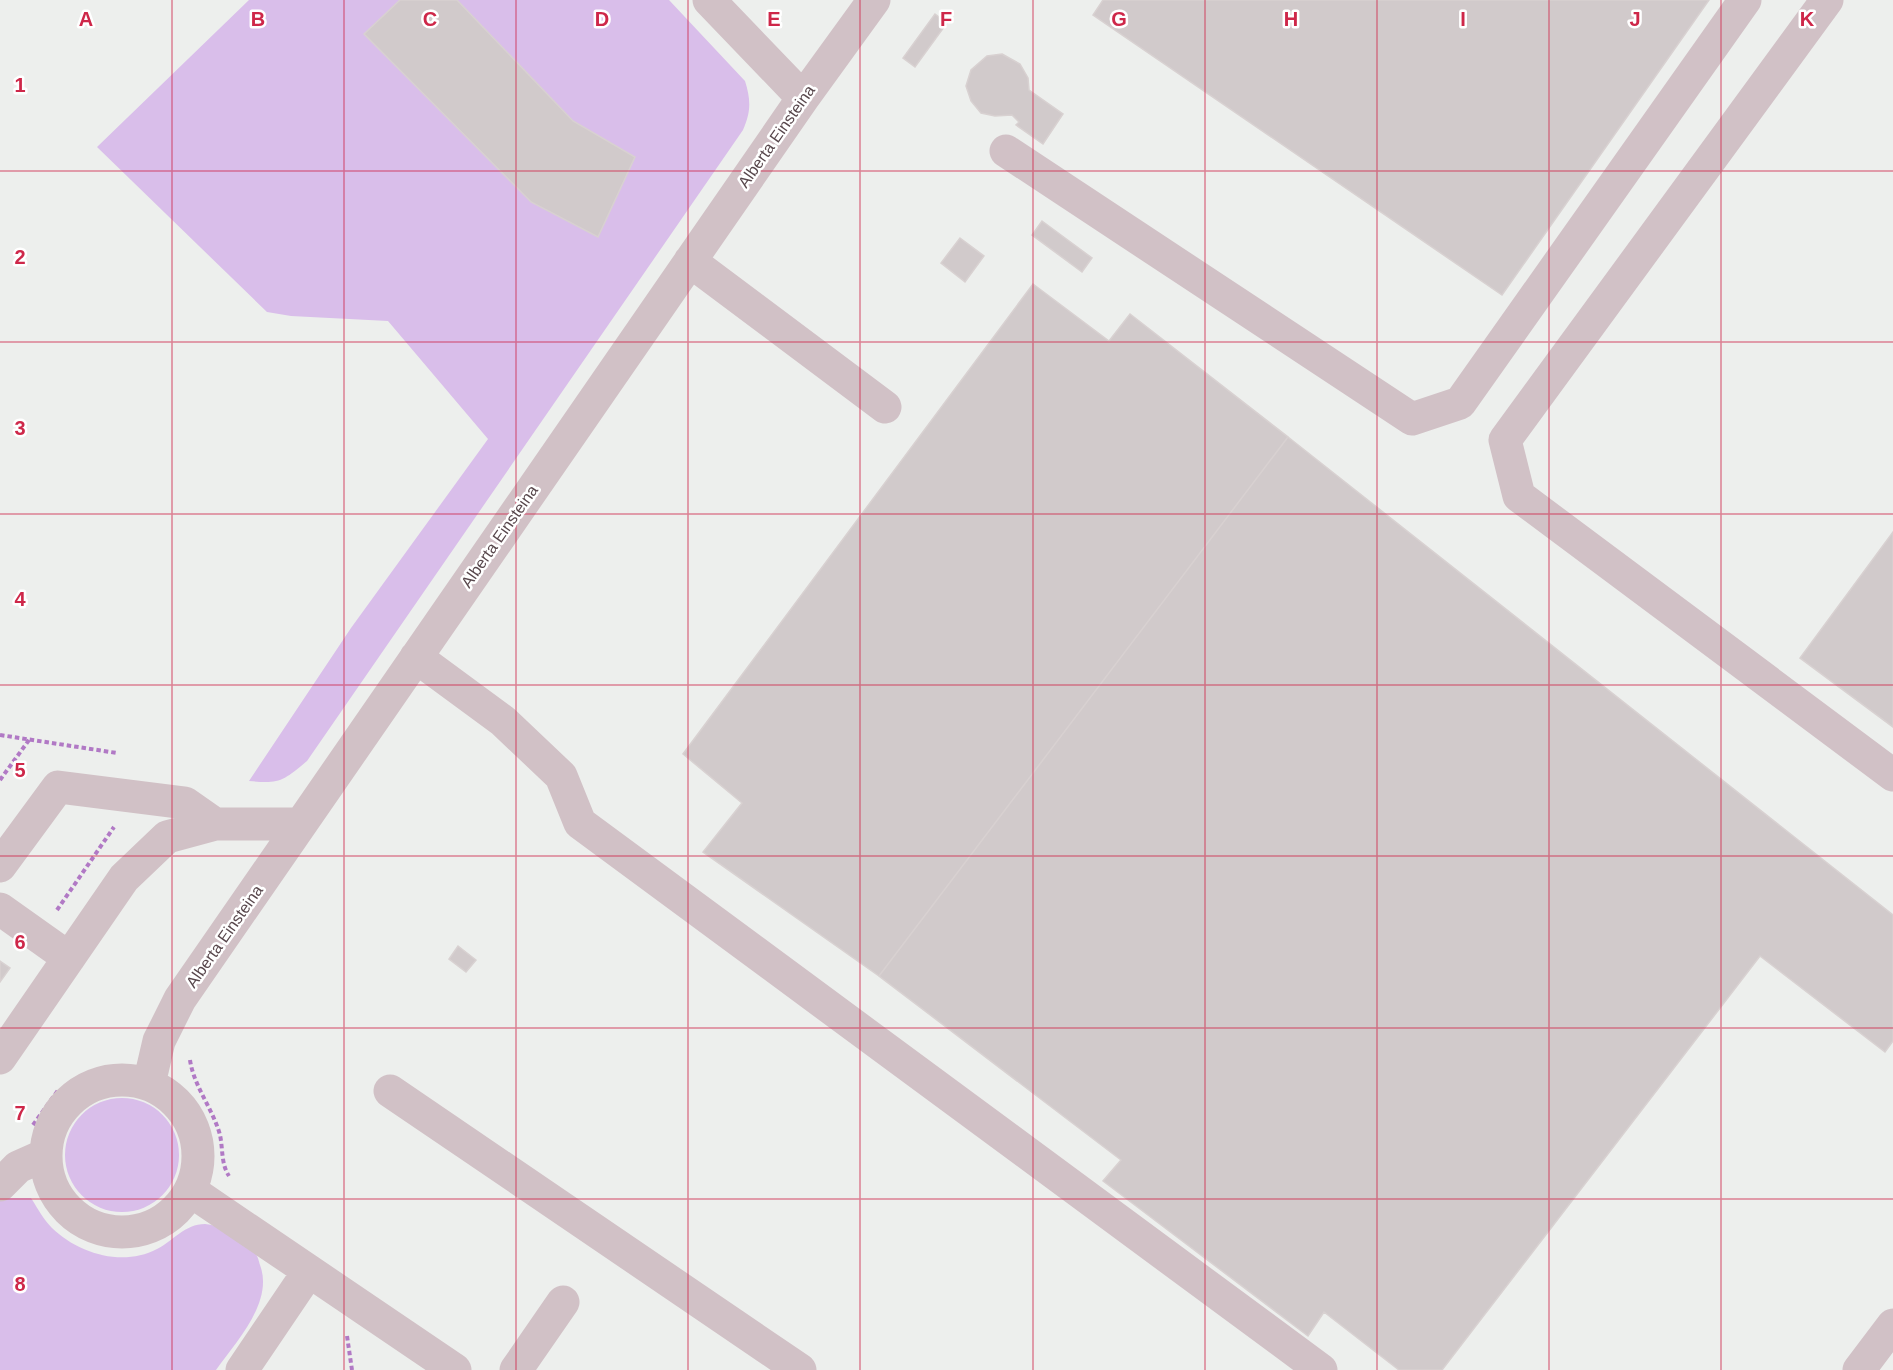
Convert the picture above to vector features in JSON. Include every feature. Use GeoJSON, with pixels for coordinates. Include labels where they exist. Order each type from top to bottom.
{"type":"FeatureCollection","features":[{"type":"Feature","properties":{"kind":"street"},"geometry":{"type":"LineString","coordinates":[[709,0],[803,98]]}},
{"type":"Feature","properties":{"kind":"street","name":"Alberta Einsteina"},"geometry":{"type":"LineString","coordinates":[[149,1084],[159,1041],[180,999],[803,98],[874,0]]}},
{"type":"Feature","properties":{"kind":"street"},"geometry":{"type":"LineString","coordinates":[[1006,151],[1412,419],[1460,403],[1745,0]]}},
{"type":"Feature","properties":{"kind":"street"},"geometry":{"type":"LineString","coordinates":[[1827,0],[1505,440],[1519,496],[1893,775]]}},
{"type":"Feature","properties":{"kind":"street"},"geometry":{"type":"LineString","coordinates":[[690,261],[885,407]]}},
{"type":"Feature","properties":{"kind":"street"},"geometry":{"type":"LineString","coordinates":[[416,657],[503,721],[561,776],[580,823],[1321,1370]]}},
{"type":"Feature","properties":{"kind":"street"},"geometry":{"type":"LineString","coordinates":[[0,867],[58,786],[185,803],[215,824]]}},
{"type":"Feature","properties":{"kind":"street"},"geometry":{"type":"LineString","coordinates":[[0,1058],[124,878],[167,837],[215,824],[301,824]]}},
{"type":"Feature","properties":{"kind":"street"},"geometry":{"type":"LineString","coordinates":[[0,909],[69,958]]}},
{"type":"Feature","properties":{"kind":"street"},"geometry":{"type":"LineString","coordinates":[[108,1080],[129,1080],[149,1084],[177,1102],[194,1129],[199,1160],[191,1191],[171,1216],[143,1230],[110,1232],[90,1226],[71,1214],[57,1197],[48,1177],[45,1155],[48,1134],[57,1115],[71,1099],[88,1087],[108,1080]]}},
{"type":"Feature","properties":{"kind":"street"},"geometry":{"type":"LineString","coordinates":[[390,1091],[800,1370]]}},
{"type":"Feature","properties":{"kind":"street"},"geometry":{"type":"LineString","coordinates":[[0,1185],[18,1167],[45,1155]]}},
{"type":"Feature","properties":{"kind":"street"},"geometry":{"type":"LineString","coordinates":[[191,1191],[455,1370]]}},
{"type":"Feature","properties":{"kind":"street"},"geometry":{"type":"LineString","coordinates":[[242,1370],[309,1271]]}},
{"type":"Feature","properties":{"kind":"street"},"geometry":{"type":"LineString","coordinates":[[516,1370],[563,1302]]}},
{"type":"Feature","properties":{"kind":"street"},"geometry":{"type":"LineString","coordinates":[[1859,1370],[1893,1325]]}},
{"type":"Feature","properties":{"kind":"path"},"geometry":{"type":"LineString","coordinates":[[0,735],[117,753]]}},
{"type":"Feature","properties":{"kind":"path"},"geometry":{"type":"LineString","coordinates":[[0,780],[29,740]]}},
{"type":"Feature","properties":{"kind":"path"},"geometry":{"type":"LineString","coordinates":[[55,914],[120,819]]}},
{"type":"Feature","properties":{"kind":"path"},"geometry":{"type":"LineString","coordinates":[[189,1055],[192,1074],[219,1134],[225,1169],[234,1184]]}},
{"type":"Feature","properties":{"kind":"path"},"geometry":{"type":"LineString","coordinates":[[352,1370],[344,1318],[355,1302]]}},
{"type":"Feature","properties":{"kind":"shaded area"},"geometry":{"type":"Polygon","coordinates":[[[249,0],[669,0],[745,81],[749,100],[748,117],[743,130],[307,761],[281,780],[268,782],[249,781],[351,628],[488,439],[388,321],[291,316],[267,312],[97,147],[249,0]]]}},
{"type":"Feature","properties":{"kind":"shaded area"},"geometry":{"type":"Polygon","coordinates":[[[122,1098],[144,1102],[162,1115],[175,1133],[179,1155],[175,1177],[162,1195],[144,1208],[122,1212],[100,1208],[82,1195],[69,1177],[65,1155],[69,1133],[82,1115],[100,1102],[122,1098]]]}},
{"type":"Feature","properties":{"kind":"shaded area"},"geometry":{"type":"Polygon","coordinates":[[[0,1198],[31,1198],[46,1221],[63,1237],[88,1251],[116,1257],[130,1257],[157,1249],[185,1230],[198,1225],[205,1224],[220,1228],[254,1251],[257,1256],[263,1279],[258,1307],[251,1321],[216,1370],[0,1370],[0,1198]]]}},
{"type":"Feature","properties":{"kind":"building"},"geometry":{"type":"Polygon","coordinates":[[[400,0],[457,0],[573,121],[635,157],[598,237],[531,202],[364,34],[400,0]]]}},
{"type":"Feature","properties":{"kind":"building"},"geometry":{"type":"Polygon","coordinates":[[[1103,0],[1709,0],[1502,295],[1093,15],[1103,0]]]}},
{"type":"Feature","properties":{"kind":"building"},"geometry":{"type":"Polygon","coordinates":[[[935,14],[947,23],[915,67],[903,58],[935,14]]]}},
{"type":"Feature","properties":{"kind":"building"},"geometry":{"type":"Polygon","coordinates":[[[1002,54],[1020,64],[1028,78],[1029,90],[1063,114],[1043,144],[1016,125],[1019,122],[1012,115],[995,116],[981,113],[971,101],[966,86],[971,70],[987,56],[1002,54]]]}},
{"type":"Feature","properties":{"kind":"building"},"geometry":{"type":"Polygon","coordinates":[[[1042,221],[1092,258],[1082,272],[1032,235],[1042,221]]]}},
{"type":"Feature","properties":{"kind":"building"},"geometry":{"type":"Polygon","coordinates":[[[960,238],[984,256],[965,282],[941,263],[960,238]]]}},
{"type":"Feature","properties":{"kind":"building"},"geometry":{"type":"Polygon","coordinates":[[[1033,284],[1109,341],[1130,314],[1288,437],[879,976],[703,852],[742,803],[683,754],[1033,284]]]}},
{"type":"Feature","properties":{"kind":"building"},"geometry":{"type":"Polygon","coordinates":[[[1288,437],[1893,915],[1893,1041],[1885,1052],[1760,956],[1442,1370],[1399,1370],[1324,1312],[1308,1336],[1103,1181],[1121,1160],[879,976],[1288,437]]]}},
{"type":"Feature","properties":{"kind":"building"},"geometry":{"type":"Polygon","coordinates":[[[1893,532],[1893,727],[1800,658],[1893,532]]]}},
{"type":"Feature","properties":{"kind":"building"},"geometry":{"type":"Polygon","coordinates":[[[458,946],[476,960],[466,972],[449,959],[458,946]]]}},
{"type":"Feature","properties":{"kind":"building"},"geometry":{"type":"Polygon","coordinates":[[[0,961],[10,968],[0,982],[0,961]]]}}]}
